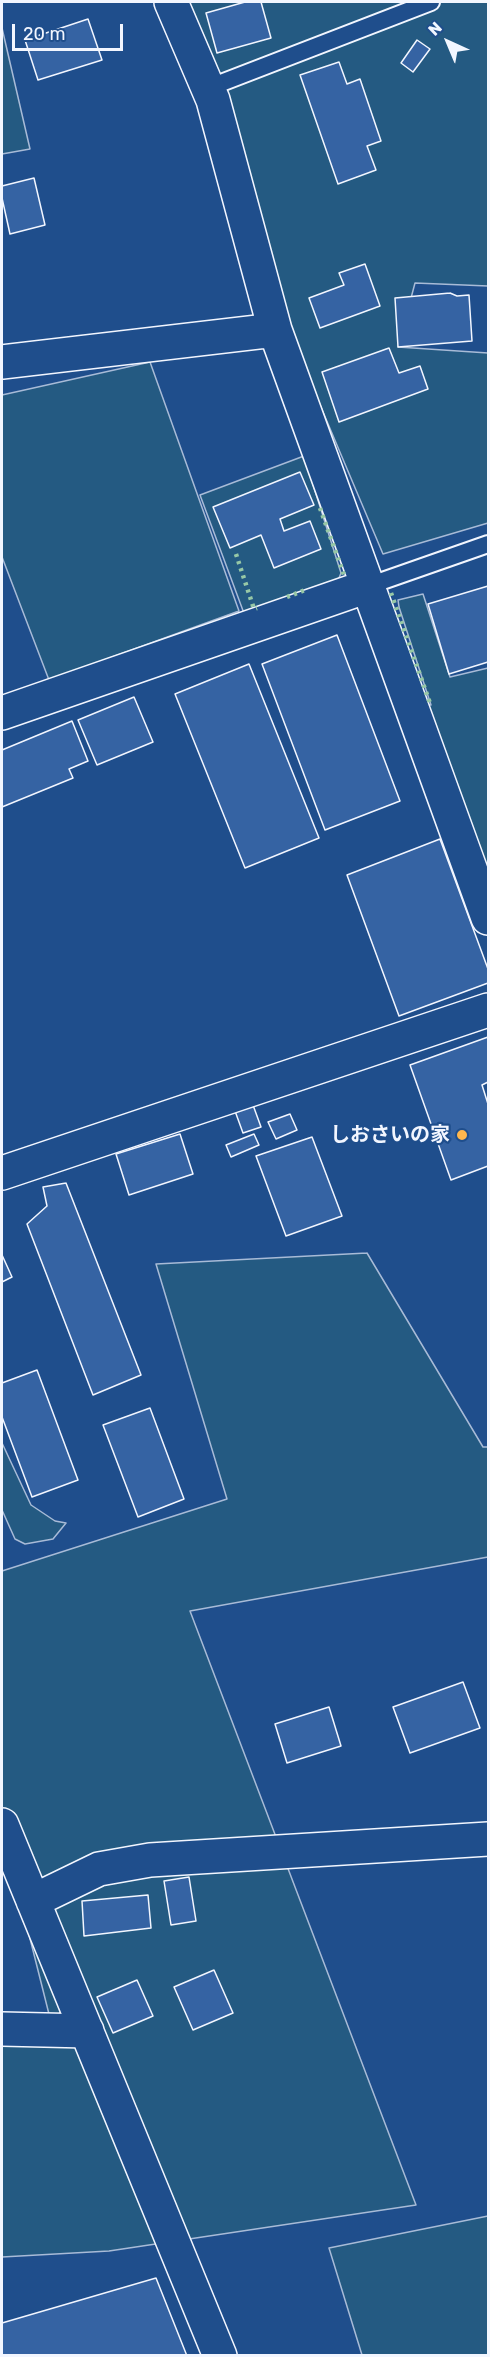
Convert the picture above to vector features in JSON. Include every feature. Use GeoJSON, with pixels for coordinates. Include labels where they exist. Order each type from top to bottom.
{"type":"FeatureCollection","features":[{"type":"Feature","properties":{"kind":"street"},"geometry":{"type":"LineString","coordinates":[[171,2],[213,100],[275,330],[489,918]]}},
{"type":"Feature","properties":{"kind":"street"},"geometry":{"type":"LineString","coordinates":[[2,362],[275,330]]}},
{"type":"Feature","properties":{"kind":"street"},"geometry":{"type":"LineString","coordinates":[[2,713],[368,586]]}},
{"type":"Feature","properties":{"kind":"street"},"geometry":{"type":"LineString","coordinates":[[2,1173],[489,1010]]}},
{"type":"Feature","properties":{"kind":"street"},"geometry":{"type":"LineString","coordinates":[[2,1825],[220,2355]]}},
{"type":"Feature","properties":{"kind":"street"},"geometry":{"type":"LineString","coordinates":[[33,1901],[99,1869],[150,1860],[489,1839]]}},
{"type":"Feature","properties":{"kind":"street"},"geometry":{"type":"LineString","coordinates":[[2,2029],[87,2031]]}},
{"type":"Feature","properties":{"kind":"lane"},"geometry":{"type":"LineString","coordinates":[[207,88],[431,2]]}},
{"type":"Feature","properties":{"kind":"lane"},"geometry":{"type":"LineString","coordinates":[[368,586],[489,544]]}},
{"type":"Feature","properties":{"kind":"shaded area"},"geometry":{"type":"Polygon","coordinates":[[[180,2],[488,2],[488,286],[415,283],[398,347],[488,353],[488,523],[383,554],[293,341],[180,2]]]}},
{"type":"Feature","properties":{"kind":"shaded area"},"geometry":{"type":"Polygon","coordinates":[[[2,28],[30,149],[2,154],[2,28]]]}},
{"type":"Feature","properties":{"kind":"shaded area"},"geometry":{"type":"Polygon","coordinates":[[[150,362],[239,611],[49,680],[2,557],[2,395],[150,362]]]}},
{"type":"Feature","properties":{"kind":"shaded area"},"geometry":{"type":"Polygon","coordinates":[[[304,456],[341,573],[337,583],[245,616],[200,495],[304,456]]]}},
{"type":"Feature","properties":{"kind":"shaded area"},"geometry":{"type":"Polygon","coordinates":[[[423,594],[450,677],[488,668],[488,877],[426,705],[431,705],[399,607],[398,600],[423,594]]]}},
{"type":"Feature","properties":{"kind":"shaded area"},"geometry":{"type":"Polygon","coordinates":[[[367,1253],[483,1447],[488,1447],[488,1557],[190,1611],[416,2205],[109,2251],[2,2257],[2,2041],[56,2042],[2,1827],[2,1571],[227,1499],[156,1264],[367,1253]]]}},
{"type":"Feature","properties":{"kind":"shaded area"},"geometry":{"type":"Polygon","coordinates":[[[2,1443],[31,1505],[55,1521],[66,1523],[53,1539],[25,1544],[15,1539],[2,1510],[2,1443]]]}},
{"type":"Feature","properties":{"kind":"shaded area"},"geometry":{"type":"Polygon","coordinates":[[[488,2216],[488,2355],[362,2355],[329,2248],[488,2216]]]}},
{"type":"Feature","properties":{"kind":"building"},"geometry":{"type":"Polygon","coordinates":[[[245,2],[261,2],[271,38],[217,53],[206,13],[245,2]]]}},
{"type":"Feature","properties":{"kind":"building"},"geometry":{"type":"Polygon","coordinates":[[[88,19],[102,60],[38,80],[25,40],[88,19]]]}},
{"type":"Feature","properties":{"kind":"building"},"geometry":{"type":"Polygon","coordinates":[[[417,40],[430,49],[413,72],[401,63],[417,40]]]}},
{"type":"Feature","properties":{"kind":"building"},"geometry":{"type":"Polygon","coordinates":[[[339,62],[347,84],[360,79],[381,141],[367,146],[376,170],[338,184],[300,75],[339,62]]]}},
{"type":"Feature","properties":{"kind":"building"},"geometry":{"type":"Polygon","coordinates":[[[34,178],[45,225],[10,234],[2,198],[2,186],[34,178]]]}},
{"type":"Feature","properties":{"kind":"building"},"geometry":{"type":"Polygon","coordinates":[[[365,264],[380,306],[320,328],[309,298],[344,285],[339,273],[365,264]]]}},
{"type":"Feature","properties":{"kind":"building"},"geometry":{"type":"Polygon","coordinates":[[[450,293],[457,296],[469,295],[472,341],[398,347],[395,298],[450,293]]]}},
{"type":"Feature","properties":{"kind":"building"},"geometry":{"type":"Polygon","coordinates":[[[389,348],[399,373],[420,366],[428,389],[339,422],[322,372],[389,348]]]}},
{"type":"Feature","properties":{"kind":"building"},"geometry":{"type":"Polygon","coordinates":[[[300,472],[314,505],[280,519],[284,531],[310,521],[321,549],[274,568],[261,535],[230,548],[213,507],[300,472]]]}},
{"type":"Feature","properties":{"kind":"building"},"geometry":{"type":"Polygon","coordinates":[[[488,586],[488,662],[449,674],[428,604],[488,586]]]}},
{"type":"Feature","properties":{"kind":"building"},"geometry":{"type":"Polygon","coordinates":[[[337,635],[400,801],[325,830],[262,664],[337,635]]]}},
{"type":"Feature","properties":{"kind":"building"},"geometry":{"type":"Polygon","coordinates":[[[249,664],[319,838],[245,868],[175,694],[249,664]]]}},
{"type":"Feature","properties":{"kind":"building"},"geometry":{"type":"Polygon","coordinates":[[[134,697],[153,742],[97,765],[78,720],[134,697]]]}},
{"type":"Feature","properties":{"kind":"building"},"geometry":{"type":"Polygon","coordinates":[[[72,721],[88,761],[69,769],[73,778],[2,807],[2,750],[72,721]]]}},
{"type":"Feature","properties":{"kind":"building"},"geometry":{"type":"Polygon","coordinates":[[[440,839],[488,969],[488,983],[399,1016],[347,875],[440,839]]]}},
{"type":"Feature","properties":{"kind":"building","name":"しおさいの家"},"geometry":{"type":"Polygon","coordinates":[[[488,1037],[488,1082],[482,1085],[488,1104],[488,1166],[451,1180],[410,1065],[488,1037]]]}},
{"type":"Feature","properties":{"kind":"building"},"geometry":{"type":"Polygon","coordinates":[[[253,1105],[261,1127],[243,1133],[235,1111],[253,1105]]]}},
{"type":"Feature","properties":{"kind":"building"},"geometry":{"type":"Polygon","coordinates":[[[290,1114],[297,1130],[276,1139],[268,1122],[290,1114]]]}},
{"type":"Feature","properties":{"kind":"building"},"geometry":{"type":"Polygon","coordinates":[[[180,1134],[193,1174],[129,1195],[116,1154],[180,1134]]]}},
{"type":"Feature","properties":{"kind":"building"},"geometry":{"type":"Polygon","coordinates":[[[254,1134],[259,1145],[231,1157],[226,1145],[254,1134]]]}},
{"type":"Feature","properties":{"kind":"building"},"geometry":{"type":"Polygon","coordinates":[[[312,1137],[342,1216],[286,1236],[256,1156],[312,1137]]]}},
{"type":"Feature","properties":{"kind":"building"},"geometry":{"type":"Polygon","coordinates":[[[66,1183],[141,1375],[93,1395],[27,1224],[47,1206],[43,1187],[66,1183]]]}},
{"type":"Feature","properties":{"kind":"building"},"geometry":{"type":"Polygon","coordinates":[[[2,1255],[12,1277],[2,1282],[2,1255]]]}},
{"type":"Feature","properties":{"kind":"building"},"geometry":{"type":"Polygon","coordinates":[[[37,1370],[78,1480],[32,1497],[2,1417],[2,1383],[37,1370]]]}},
{"type":"Feature","properties":{"kind":"building"},"geometry":{"type":"Polygon","coordinates":[[[150,1408],[184,1499],[138,1517],[103,1425],[150,1408]]]}},
{"type":"Feature","properties":{"kind":"building"},"geometry":{"type":"Polygon","coordinates":[[[463,1682],[480,1728],[410,1753],[393,1707],[463,1682]]]}},
{"type":"Feature","properties":{"kind":"building"},"geometry":{"type":"Polygon","coordinates":[[[329,1707],[341,1746],[287,1763],[275,1724],[329,1707]]]}},
{"type":"Feature","properties":{"kind":"building"},"geometry":{"type":"Polygon","coordinates":[[[189,1877],[196,1921],[171,1925],[164,1881],[189,1877]]]}},
{"type":"Feature","properties":{"kind":"building"},"geometry":{"type":"Polygon","coordinates":[[[148,1895],[151,1928],[84,1936],[82,1901],[148,1895]]]}},
{"type":"Feature","properties":{"kind":"building"},"geometry":{"type":"Polygon","coordinates":[[[214,1970],[233,2013],[193,2030],[174,1987],[214,1970]]]}},
{"type":"Feature","properties":{"kind":"building"},"geometry":{"type":"Polygon","coordinates":[[[137,1980],[153,2016],[113,2033],[97,1997],[137,1980]]]}},
{"type":"Feature","properties":{"kind":"building"},"geometry":{"type":"Polygon","coordinates":[[[156,2278],[187,2356],[2,2356],[2,2323],[156,2278]]]}},
{"type":"Feature","properties":{"kind":"hedge"},"geometry":{"type":"LineString","coordinates":[[320,508],[344,575]]}},
{"type":"Feature","properties":{"kind":"hedge"},"geometry":{"type":"LineString","coordinates":[[236,554],[254,609],[257,608]]}},
{"type":"Feature","properties":{"kind":"hedge"},"geometry":{"type":"LineString","coordinates":[[287,597],[305,590]]}},
{"type":"Feature","properties":{"kind":"hedge"},"geometry":{"type":"LineString","coordinates":[[391,593],[431,706]]}},
{"type":"Feature","properties":{"kind":"place","name":"しおさいの家"},"geometry":{"type":"Point","coordinates":[462,1135]}}]}
